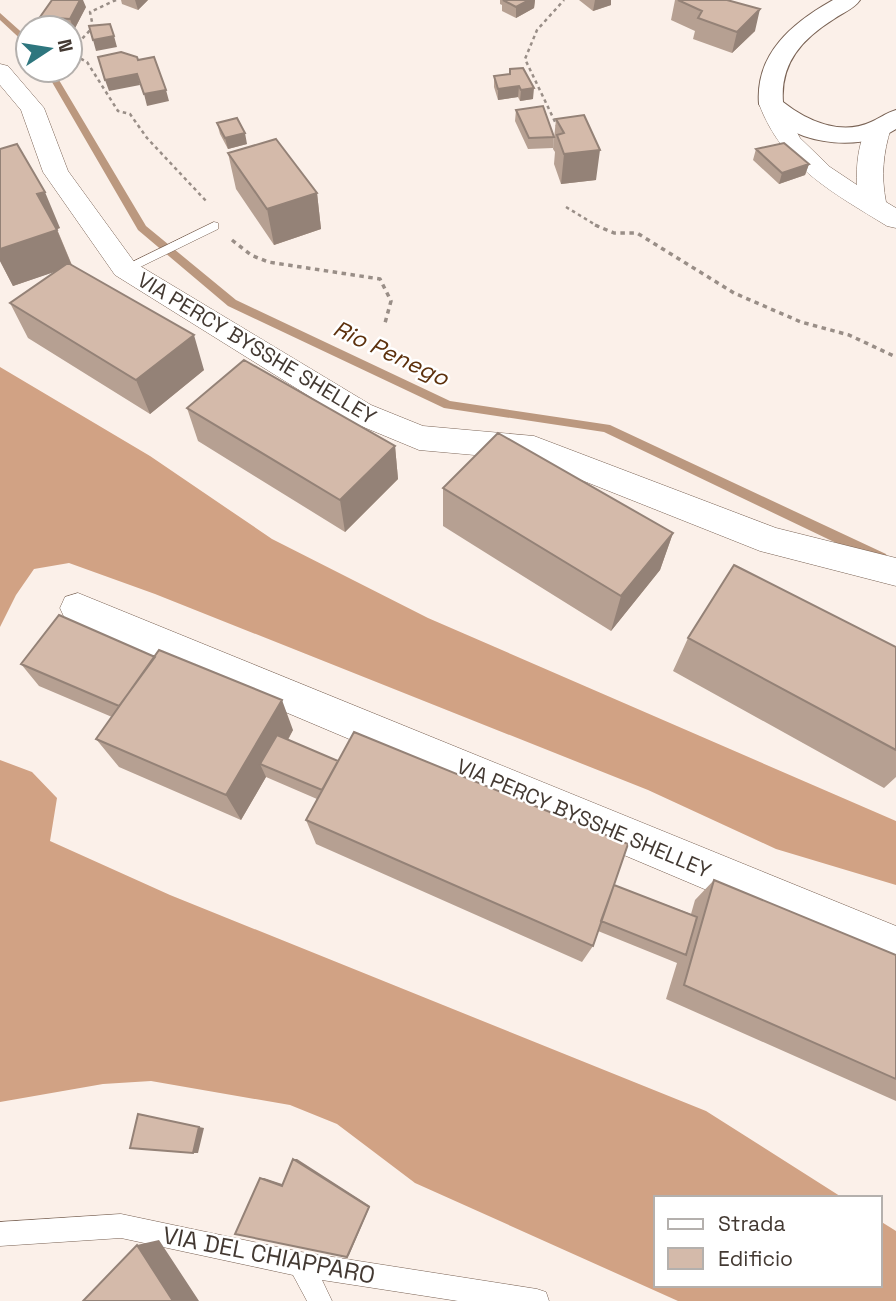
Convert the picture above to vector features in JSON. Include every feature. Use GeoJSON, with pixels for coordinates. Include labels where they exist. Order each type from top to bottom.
{"type":"FeatureCollection","features":[{"type":"Feature","properties":{"kind":"main road"},"geometry":{"type":"LineString","coordinates":[[849,0],[810,23],[778,55],[770,72],[767,89],[771,104],[800,125],[839,135],[867,133],[887,123]]}},
{"type":"Feature","properties":{"kind":"street","name":"VIA PERCY BYSSHE SHELLEY"},"geometry":{"type":"LineString","coordinates":[[0,71],[32,108],[56,172],[125,269],[360,413],[419,438],[534,448],[772,541],[896,572]]}},
{"type":"Feature","properties":{"kind":"street"},"geometry":{"type":"LineString","coordinates":[[771,104],[775,122],[802,158],[896,219]]}},
{"type":"Feature","properties":{"kind":"street"},"geometry":{"type":"LineString","coordinates":[[873,205],[868,167],[887,123]]}},
{"type":"Feature","properties":{"kind":"street"},"geometry":{"type":"LineString","coordinates":[[839,135],[833,157],[840,185]]}},
{"type":"Feature","properties":{"kind":"street","name":"VIA PERCY BYSSHE SHELLEY"},"geometry":{"type":"LineString","coordinates":[[78,608],[896,948]]}},
{"type":"Feature","properties":{"kind":"lane"},"geometry":{"type":"LineString","coordinates":[[125,269],[214,226]]}},
{"type":"Feature","properties":{"kind":"lane","name":"VIA DEL CHIAPPARO"},"geometry":{"type":"LineString","coordinates":[[0,1234],[121,1226],[301,1264],[537,1301]]}},
{"type":"Feature","properties":{"kind":"lane"},"geometry":{"type":"LineString","coordinates":[[301,1264],[320,1301]]}},
{"type":"Feature","properties":{"kind":"path"},"geometry":{"type":"LineString","coordinates":[[116,0],[90,12],[93,27],[80,41],[76,56],[87,62],[118,111],[130,114],[147,138],[197,190],[209,205],[214,226],[254,257],[304,270],[354,272],[380,279],[391,301],[385,323]]}},
{"type":"Feature","properties":{"kind":"path"},"geometry":{"type":"LineString","coordinates":[[558,128],[524,59],[537,30],[564,0]]}},
{"type":"Feature","properties":{"kind":"path"},"geometry":{"type":"LineString","coordinates":[[566,206],[589,222],[614,233],[637,233],[734,293],[801,322],[849,335],[896,357]]}},
{"type":"Feature","properties":{"kind":"shaded area"},"geometry":{"type":"Polygon","coordinates":[[[0,367],[150,456],[272,539],[428,618],[896,821],[896,885],[776,849],[648,790],[155,594],[69,563],[34,569],[16,595],[0,627],[0,367]]]}},
{"type":"Feature","properties":{"kind":"shaded area"},"geometry":{"type":"Polygon","coordinates":[[[0,760],[32,772],[57,798],[50,841],[170,895],[706,1111],[840,1196],[654,1196],[654,1287],[882,1287],[882,1222],[896,1231],[896,1301],[678,1301],[415,1183],[337,1124],[290,1105],[151,1081],[103,1084],[0,1102],[0,760]]]}},
{"type":"Feature","properties":{"kind":"building"},"geometry":{"type":"Polygon","coordinates":[[[52,0],[80,0],[73,14],[42,14],[52,0]]]}},
{"type":"Feature","properties":{"kind":"building"},"geometry":{"type":"Polygon","coordinates":[[[503,0],[529,0],[516,7],[503,0]]]}},
{"type":"Feature","properties":{"kind":"building"},"geometry":{"type":"Polygon","coordinates":[[[678,0],[727,0],[760,9],[737,32],[698,18],[702,11],[678,0]]]}},
{"type":"Feature","properties":{"kind":"building"},"geometry":{"type":"Polygon","coordinates":[[[110,24],[114,36],[93,40],[89,26],[110,24]]]}},
{"type":"Feature","properties":{"kind":"building"},"geometry":{"type":"Polygon","coordinates":[[[121,52],[137,57],[138,60],[154,57],[166,90],[144,94],[137,74],[105,80],[98,57],[121,52]]]}},
{"type":"Feature","properties":{"kind":"building"},"geometry":{"type":"Polygon","coordinates":[[[523,68],[534,88],[521,90],[519,86],[498,89],[494,76],[510,74],[510,69],[523,68]]]}},
{"type":"Feature","properties":{"kind":"building"},"geometry":{"type":"Polygon","coordinates":[[[543,106],[554,137],[529,138],[516,110],[543,106]]]}},
{"type":"Feature","properties":{"kind":"building"},"geometry":{"type":"Polygon","coordinates":[[[584,115],[600,150],[564,154],[557,135],[564,133],[556,119],[584,115]]]}},
{"type":"Feature","properties":{"kind":"building"},"geometry":{"type":"Polygon","coordinates":[[[237,118],[245,133],[225,138],[217,123],[237,118]]]}},
{"type":"Feature","properties":{"kind":"building"},"geometry":{"type":"Polygon","coordinates":[[[276,139],[317,193],[267,209],[228,153],[276,139]]]}},
{"type":"Feature","properties":{"kind":"building"},"geometry":{"type":"Polygon","coordinates":[[[784,143],[809,164],[782,173],[756,149],[784,143]]]}},
{"type":"Feature","properties":{"kind":"building"},"geometry":{"type":"Polygon","coordinates":[[[17,144],[45,192],[37,194],[57,230],[0,249],[0,149],[17,144]]]}},
{"type":"Feature","properties":{"kind":"building"},"geometry":{"type":"Polygon","coordinates":[[[68,263],[194,335],[136,380],[10,303],[68,263]]]}},
{"type":"Feature","properties":{"kind":"building"},"geometry":{"type":"Polygon","coordinates":[[[244,360],[395,446],[340,500],[187,408],[244,360]]]}},
{"type":"Feature","properties":{"kind":"building"},"geometry":{"type":"Polygon","coordinates":[[[498,433],[673,533],[621,596],[443,488],[498,433]]]}},
{"type":"Feature","properties":{"kind":"building"},"geometry":{"type":"Polygon","coordinates":[[[734,565],[896,647],[896,750],[688,638],[734,565]]]}},
{"type":"Feature","properties":{"kind":"building"},"geometry":{"type":"Polygon","coordinates":[[[59,615],[155,657],[119,706],[21,664],[59,615]]]}},
{"type":"Feature","properties":{"kind":"building"},"geometry":{"type":"Polygon","coordinates":[[[159,650],[282,700],[226,795],[96,739],[159,650]]]}},
{"type":"Feature","properties":{"kind":"building"},"geometry":{"type":"Polygon","coordinates":[[[354,732],[628,844],[593,946],[306,820],[354,732]]]}},
{"type":"Feature","properties":{"kind":"building"},"geometry":{"type":"Polygon","coordinates":[[[277,735],[338,761],[322,790],[260,764],[277,735]]]}},
{"type":"Feature","properties":{"kind":"building"},"geometry":{"type":"Polygon","coordinates":[[[714,880],[896,955],[896,1079],[684,985],[714,880]]]}},
{"type":"Feature","properties":{"kind":"building"},"geometry":{"type":"Polygon","coordinates":[[[614,885],[697,917],[686,955],[601,921],[614,885]]]}},
{"type":"Feature","properties":{"kind":"building"},"geometry":{"type":"Polygon","coordinates":[[[138,1114],[199,1127],[193,1153],[130,1148],[138,1114]]]}},
{"type":"Feature","properties":{"kind":"building"},"geometry":{"type":"Polygon","coordinates":[[[293,1159],[369,1207],[347,1257],[235,1234],[260,1178],[282,1186],[293,1159]]]}},
{"type":"Feature","properties":{"kind":"building"},"geometry":{"type":"Polygon","coordinates":[[[137,1245],[173,1301],[83,1301],[137,1245]]]}},
{"type":"Feature","properties":{"kind":"waterway","name":"Rio Penego"},"geometry":{"type":"LineString","coordinates":[[0,15],[14,29]]}},
{"type":"Feature","properties":{"kind":"waterway","name":"Rio Penego"},"geometry":{"type":"LineString","coordinates":[[57,84],[142,228],[232,303],[448,405],[606,428],[881,558]]}}]}
